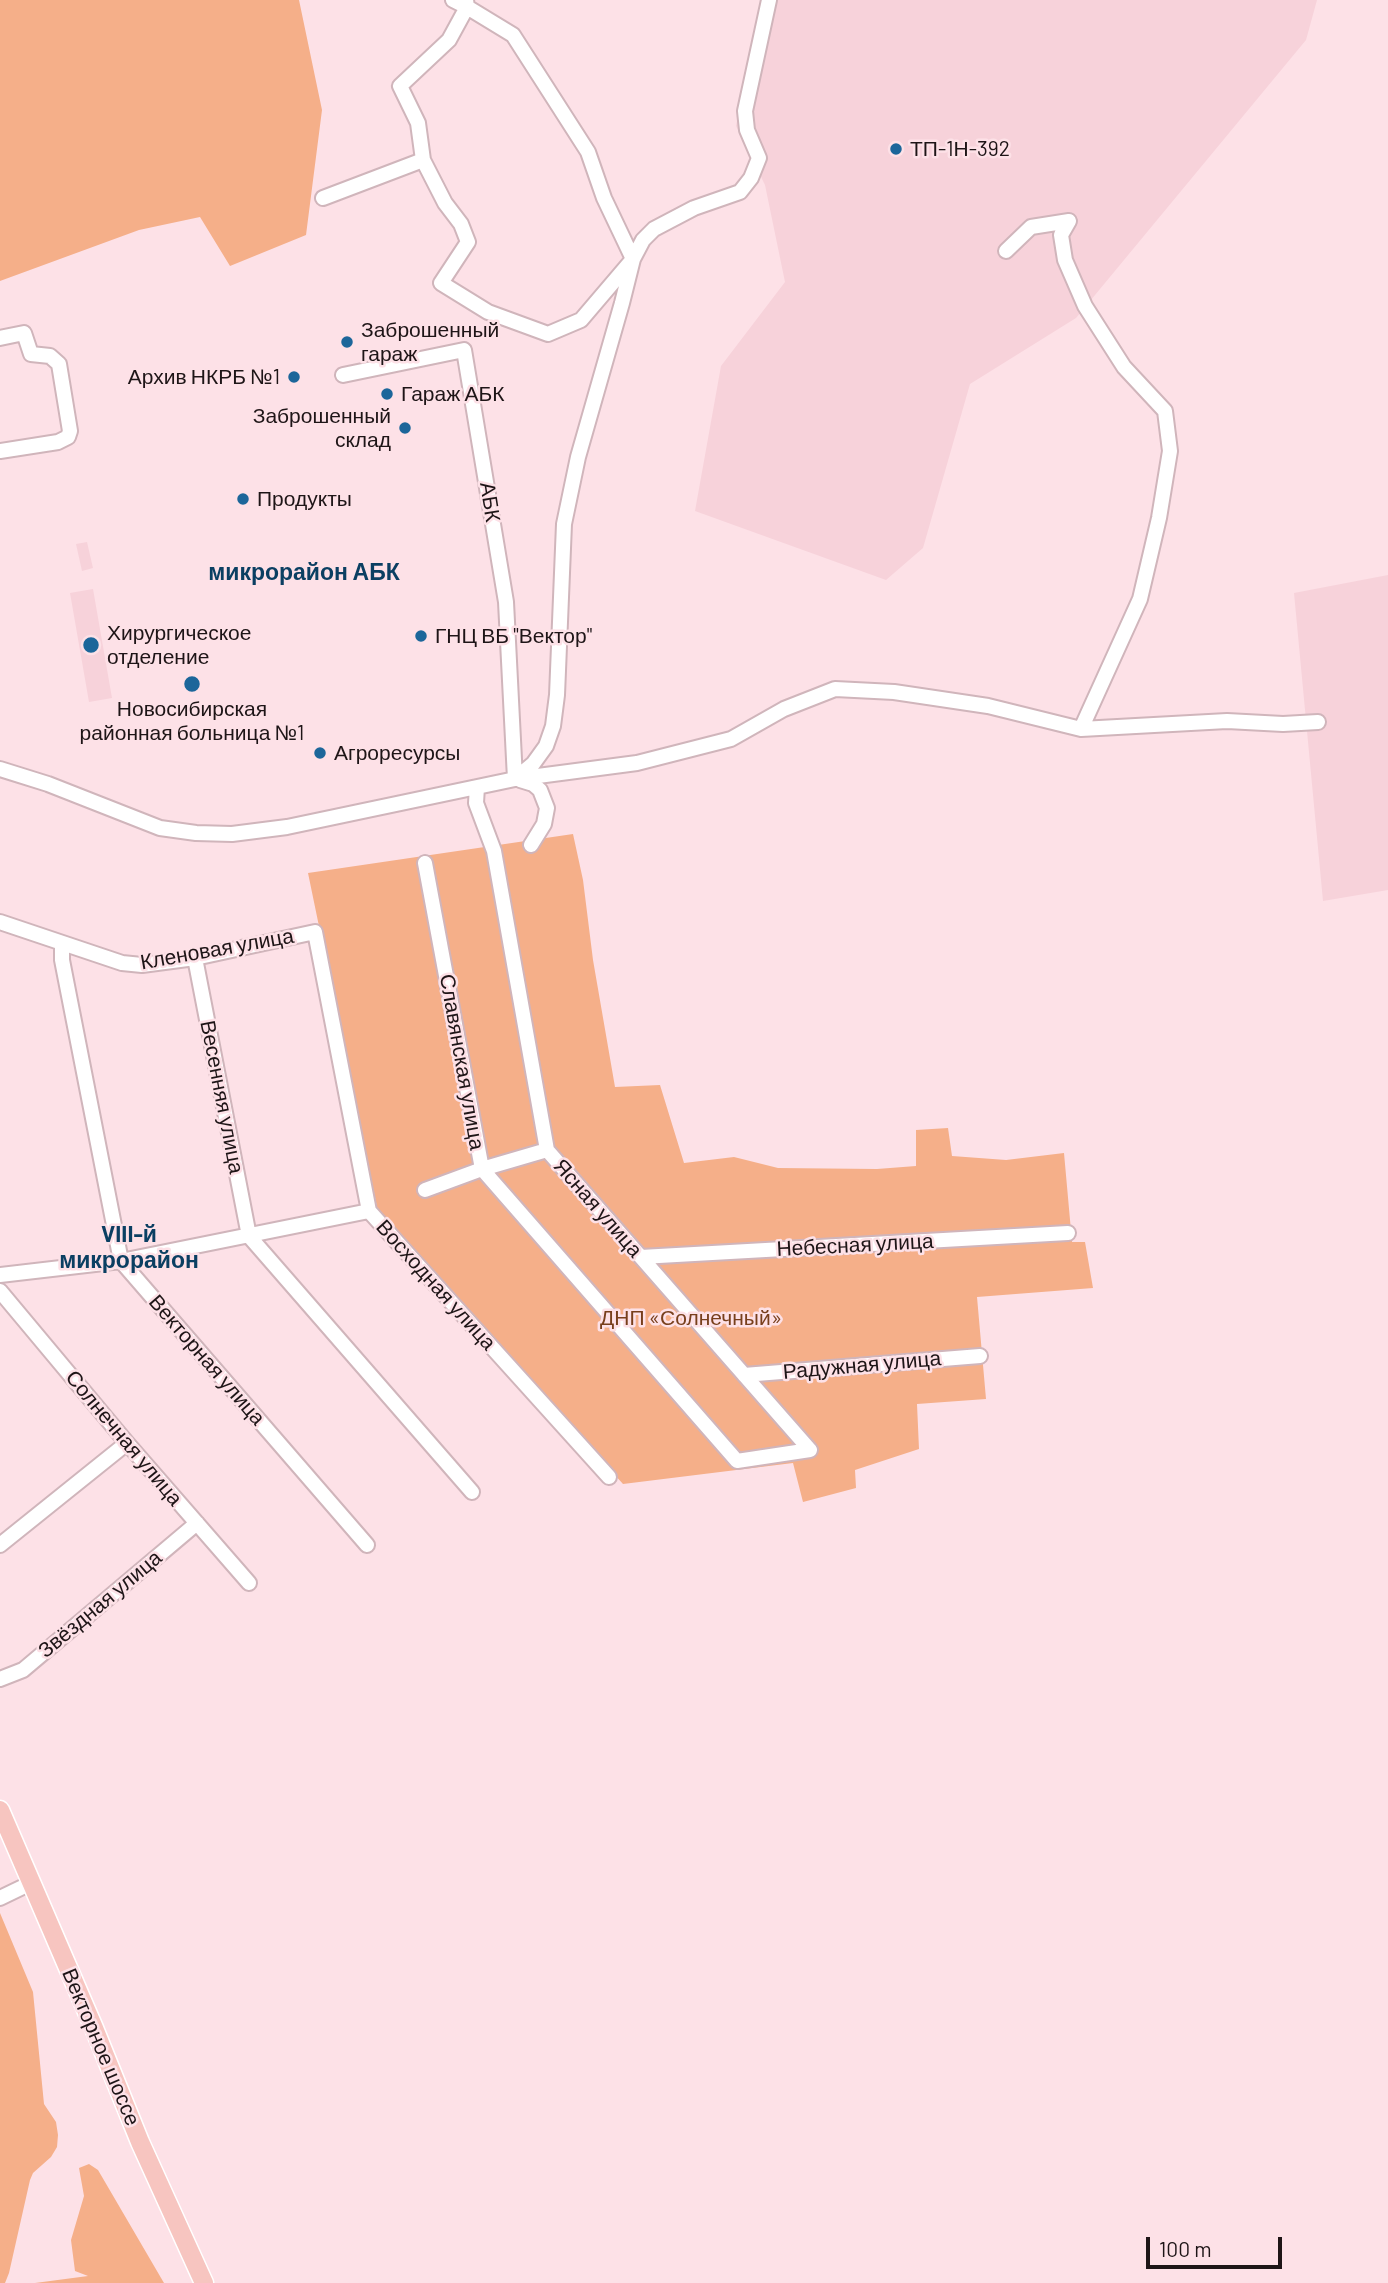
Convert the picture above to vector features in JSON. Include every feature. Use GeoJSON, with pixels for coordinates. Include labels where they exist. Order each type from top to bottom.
{"type":"FeatureCollection","features":[{"type":"Feature","properties":{"kind":"main road","name":"Векторное шоссе"},"geometry":{"type":"LineString","coordinates":[[0,1810],[140,2142],[204,2283]]}},
{"type":"Feature","properties":{"kind":"street"},"geometry":{"type":"LineString","coordinates":[[453,0],[467,4],[513,35],[588,152],[604,198],[633,259],[578,457],[564,524],[557,695],[553,726],[546,746],[533,764],[516,779]]}},
{"type":"Feature","properties":{"kind":"street"},"geometry":{"type":"LineString","coordinates":[[467,4],[449,40],[400,86],[418,123],[423,160],[445,203],[461,224],[468,242],[441,283],[488,312],[548,334],[581,320],[633,259],[643,240],[654,229],[694,208],[740,192],[751,178],[759,158],[747,130],[745,111],[769,0]]}},
{"type":"Feature","properties":{"kind":"street"},"geometry":{"type":"LineString","coordinates":[[323,198],[423,160]]}},
{"type":"Feature","properties":{"kind":"street"},"geometry":{"type":"LineString","coordinates":[[1006,251],[1031,227],[1069,221],[1062,235],[1065,260],[1085,306],[1124,367],[1165,411],[1170,451],[1159,518],[1140,599],[1081,729]]}},
{"type":"Feature","properties":{"kind":"street"},"geometry":{"type":"LineString","coordinates":[[0,338],[24,333],[31,354],[50,356],[59,364],[70,431],[68,437],[58,442],[0,451]]}},
{"type":"Feature","properties":{"kind":"street","name":"АБК"},"geometry":{"type":"LineString","coordinates":[[343,375],[464,350],[506,602],[516,779]]}},
{"type":"Feature","properties":{"kind":"street"},"geometry":{"type":"LineString","coordinates":[[0,769],[48,784],[160,828],[232,834],[287,827],[516,779],[637,763],[731,739],[784,709],[835,690],[894,692],[988,706],[1081,729],[1227,721],[1283,724],[1318,722]]}},
{"type":"Feature","properties":{"kind":"street"},"geometry":{"type":"LineString","coordinates":[[516,779],[533,784],[540,790],[547,808],[544,824],[531,845]]}},
{"type":"Feature","properties":{"kind":"street","name":"Ясная улица"},"geometry":{"type":"LineString","coordinates":[[477,787],[476,803],[494,851],[547,1150],[810,1450]]}},
{"type":"Feature","properties":{"kind":"street","name":"Славянская улица"},"geometry":{"type":"LineString","coordinates":[[425,863],[482,1169],[737,1461],[810,1450]]}},
{"type":"Feature","properties":{"kind":"street","name":"Кленовая улица"},"geometry":{"type":"LineString","coordinates":[[0,922],[122,963],[149,965],[195,958],[315,932]]}},
{"type":"Feature","properties":{"kind":"street","name":"Восходная улица"},"geometry":{"type":"LineString","coordinates":[[315,932],[369,1211],[609,1477]]}},
{"type":"Feature","properties":{"kind":"street","name":"Векторная улица"},"geometry":{"type":"LineString","coordinates":[[62,943],[62,960],[121,1261],[367,1545]]}},
{"type":"Feature","properties":{"kind":"street","name":"Весенняя улица"},"geometry":{"type":"LineString","coordinates":[[195,958],[249,1236]]}},
{"type":"Feature","properties":{"kind":"street"},"geometry":{"type":"LineString","coordinates":[[425,1190],[482,1169],[547,1150]]}},
{"type":"Feature","properties":{"kind":"street"},"geometry":{"type":"LineString","coordinates":[[0,1275],[121,1261],[369,1211]]}},
{"type":"Feature","properties":{"kind":"street","name":"Небесная улица"},"geometry":{"type":"LineString","coordinates":[[641,1257],[1069,1233]]}},
{"type":"Feature","properties":{"kind":"street"},"geometry":{"type":"LineString","coordinates":[[249,1236],[472,1492]]}},
{"type":"Feature","properties":{"kind":"street","name":"Солнечная улица"},"geometry":{"type":"LineString","coordinates":[[0,1292],[249,1583]]}},
{"type":"Feature","properties":{"kind":"street","name":"Радужная улица"},"geometry":{"type":"LineString","coordinates":[[744,1375],[980,1356]]}},
{"type":"Feature","properties":{"kind":"street"},"geometry":{"type":"LineString","coordinates":[[0,1545],[127,1443]]}},
{"type":"Feature","properties":{"kind":"street","name":"Звёздная улица"},"geometry":{"type":"LineString","coordinates":[[0,1679],[23,1670],[197,1523]]}},
{"type":"Feature","properties":{"kind":"street"},"geometry":{"type":"LineString","coordinates":[[0,1898],[31,1883]]}},
{"type":"Feature","properties":{"kind":"shaded area"},"geometry":{"type":"Polygon","coordinates":[[[761,0],[1317,0],[1306,40],[1076,318],[970,384],[923,548],[886,580],[695,511],[721,366],[785,282],[765,185],[736,126],[761,0]]]}},
{"type":"Feature","properties":{"kind":"shaded area"},"geometry":{"type":"Polygon","coordinates":[[[87,542],[93,568],[82,571],[76,544],[87,542]]]}},
{"type":"Feature","properties":{"kind":"shaded area"},"geometry":{"type":"Polygon","coordinates":[[[1388,575],[1388,890],[1323,901],[1294,593],[1388,575]]]}},
{"type":"Feature","properties":{"kind":"shaded area","name":"Хирургическое отделение"},"geometry":{"type":"Polygon","coordinates":[[[93,589],[112,698],[89,702],[70,593],[93,589]]]}},
{"type":"Feature","properties":{"kind":"green space"},"geometry":{"type":"Polygon","coordinates":[[[0,0],[299,0],[322,110],[306,235],[230,266],[200,217],[139,230],[0,281],[0,0]]]}},
{"type":"Feature","properties":{"kind":"green space","name":"ДНП «Солнечный»"},"geometry":{"type":"Polygon","coordinates":[[[573,834],[583,880],[593,960],[615,1087],[660,1085],[684,1163],[734,1157],[778,1168],[877,1169],[916,1166],[916,1130],[948,1128],[952,1156],[1006,1160],[1064,1153],[1072,1242],[1085,1242],[1093,1288],[977,1297],[986,1399],[917,1404],[919,1449],[855,1470],[856,1488],[803,1502],[793,1463],[623,1484],[378,1212],[308,873],[573,834]]]}},
{"type":"Feature","properties":{"kind":"green space"},"geometry":{"type":"Polygon","coordinates":[[[0,1913],[33,1992],[44,2104],[56,2122],[58,2135],[57,2147],[51,2157],[33,2173],[30,2180],[5,2283],[0,2283],[0,1913]]]}},
{"type":"Feature","properties":{"kind":"green space"},"geometry":{"type":"Polygon","coordinates":[[[89,2164],[98,2170],[164,2283],[35,2283],[88,2276],[75,2271],[71,2240],[84,2196],[79,2168],[89,2164]]]}},
{"type":"Feature","properties":{"kind":"place","name":"ТП-1Н-392"},"geometry":{"type":"Point","coordinates":[896,149]}},
{"type":"Feature","properties":{"kind":"place","name":"Заброшенный гараж"},"geometry":{"type":"Point","coordinates":[347,342]}},
{"type":"Feature","properties":{"kind":"place","name":"Архив НКРБ №1"},"geometry":{"type":"Point","coordinates":[294,377]}},
{"type":"Feature","properties":{"kind":"place","name":"Гараж АБК"},"geometry":{"type":"Point","coordinates":[387,394]}},
{"type":"Feature","properties":{"kind":"place","name":"Заброшенный склад"},"geometry":{"type":"Point","coordinates":[405,428]}},
{"type":"Feature","properties":{"kind":"place","name":"Продукты"},"geometry":{"type":"Point","coordinates":[243,499]}},
{"type":"Feature","properties":{"kind":"place","name":"ГНЦ ВБ \"Вектор\""},"geometry":{"type":"Point","coordinates":[421,636]}},
{"type":"Feature","properties":{"kind":"place","name":"Хирургическое отделение"},"geometry":{"type":"Point","coordinates":[91,645]}},
{"type":"Feature","properties":{"kind":"place","name":"Новосибирская районная больница №1"},"geometry":{"type":"Point","coordinates":[192,684]}},
{"type":"Feature","properties":{"kind":"place","name":"Агроресурсы"},"geometry":{"type":"Point","coordinates":[320,753]}},
{"type":"Feature","properties":{"kind":"district","name":"микрорайон АБК"},"geometry":{"type":"Point","coordinates":[304,572]}},
{"type":"Feature","properties":{"kind":"district","name":"VIII-й микрорайон"},"geometry":{"type":"Point","coordinates":[129,1247]}}]}
